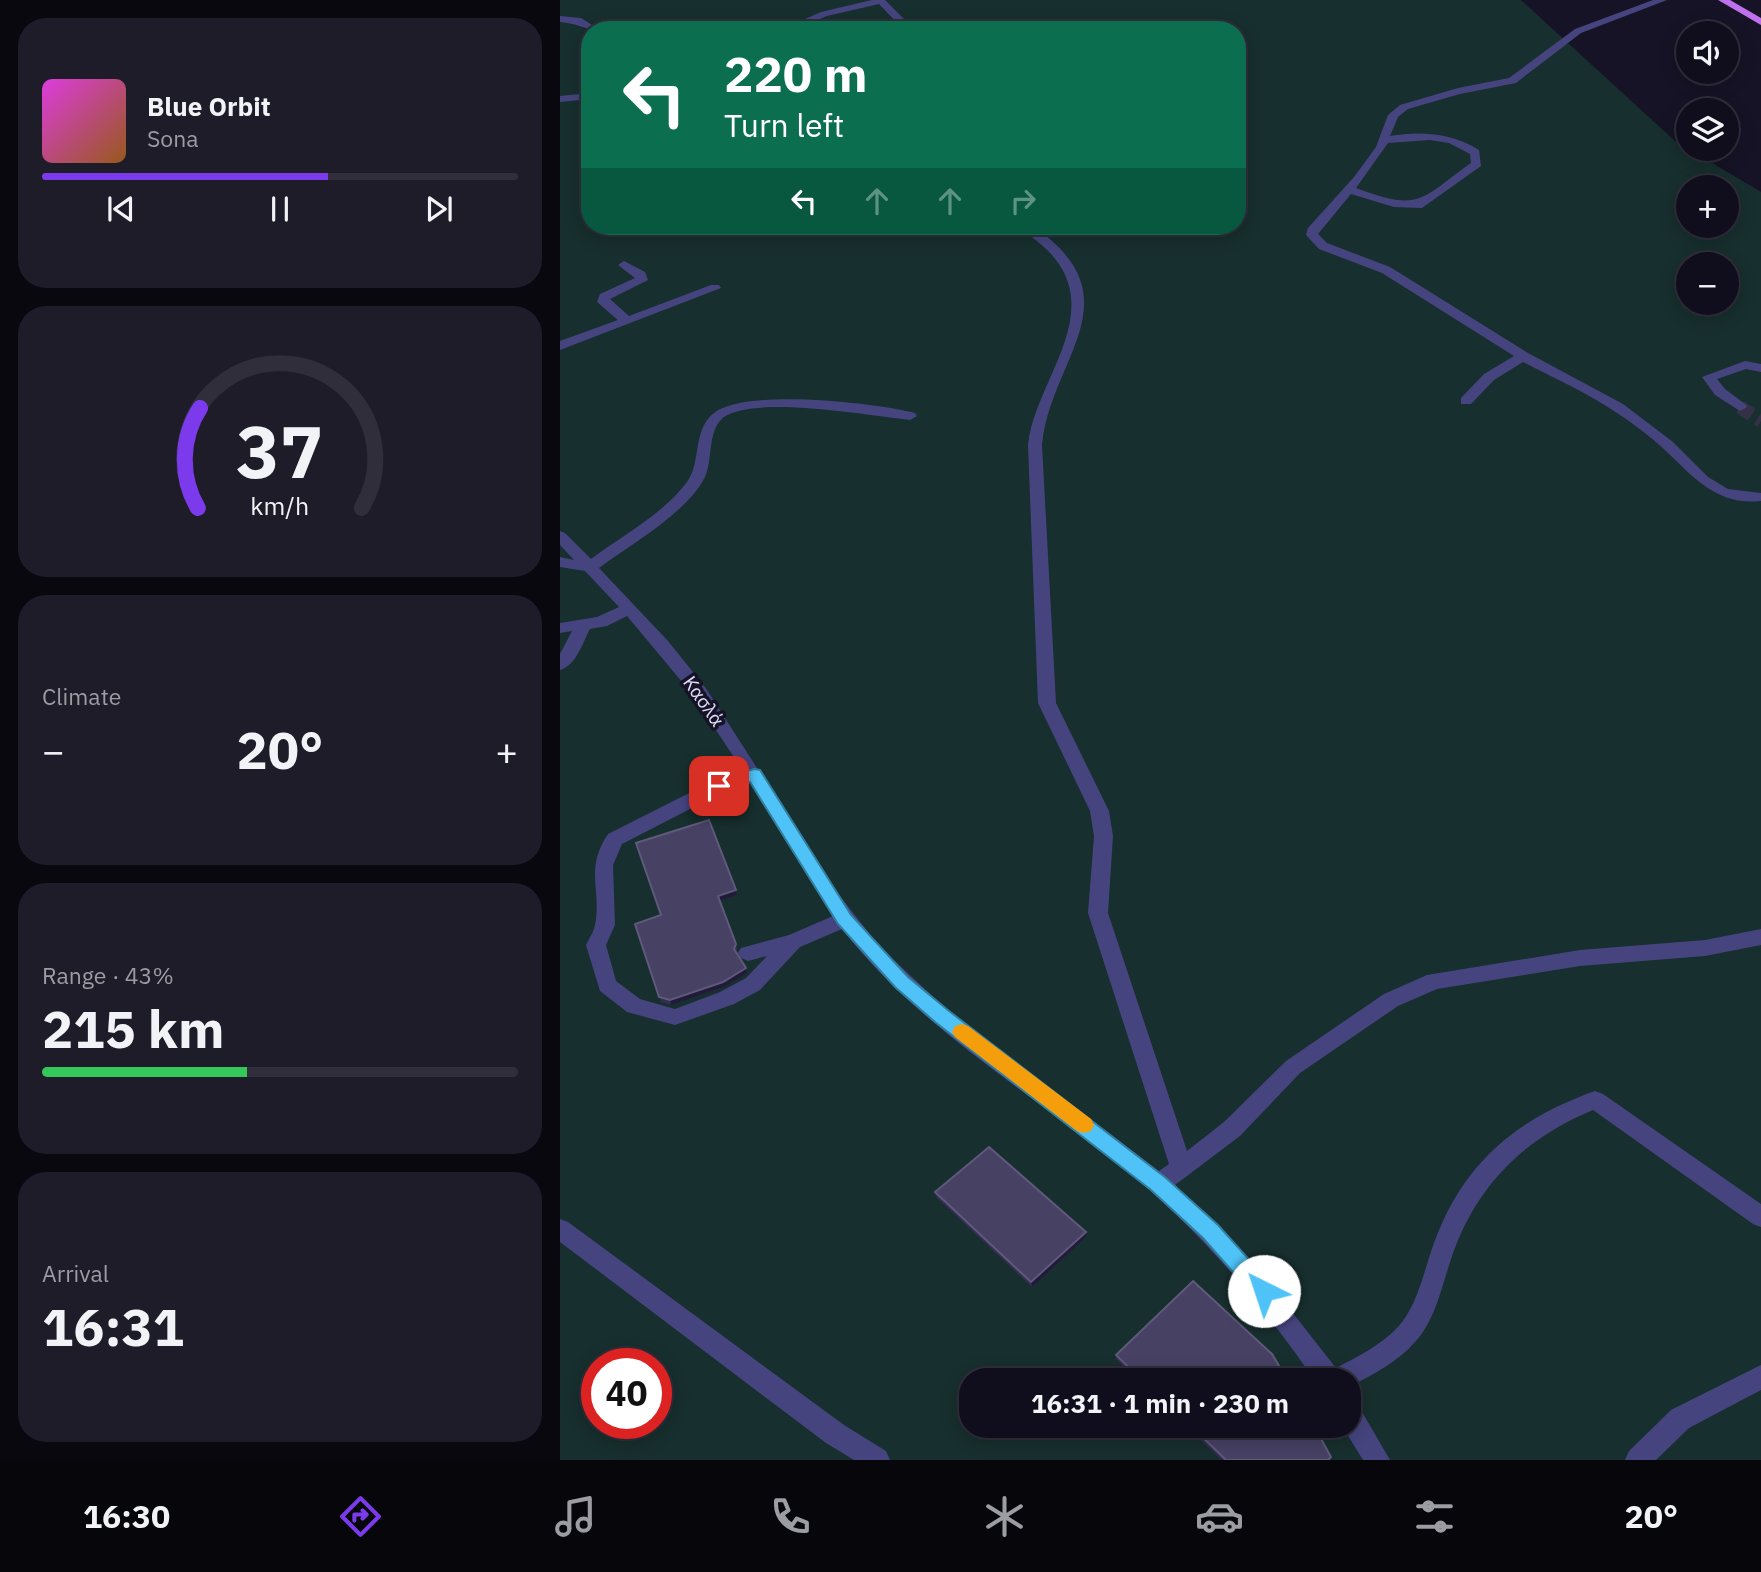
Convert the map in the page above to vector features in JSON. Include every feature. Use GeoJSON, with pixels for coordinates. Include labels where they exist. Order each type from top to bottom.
{"type":"FeatureCollection","features":[{"type":"Feature","properties":{"kind":"main road"},"geometry":{"type":"LineString","coordinates":[[1724,0],[1761,22]]}},
{"type":"Feature","properties":{"kind":"street"},"geometry":{"type":"LineString","coordinates":[[807,21],[880,0],[901,21]]}},
{"type":"Feature","properties":{"kind":"street"},"geometry":{"type":"LineString","coordinates":[[1662,0],[1626,11],[1578,31],[1513,81],[1458,91],[1404,107],[1391,120],[1383,141],[1359,179],[1312,231],[1317,242],[1386,270],[1523,356],[1634,417],[1668,445],[1703,480],[1724,493],[1761,497]]}},
{"type":"Feature","properties":{"kind":"street"},"geometry":{"type":"LineString","coordinates":[[560,19],[581,22]]}},
{"type":"Feature","properties":{"kind":"street"},"geometry":{"type":"LineString","coordinates":[[560,99],[581,97]]}},
{"type":"Feature","properties":{"kind":"street"},"geometry":{"type":"LineString","coordinates":[[1348,189],[1404,206],[1423,204],[1477,164],[1475,152],[1446,139],[1418,135],[1383,141]]}},
{"type":"Feature","properties":{"kind":"street"},"geometry":{"type":"LineString","coordinates":[[1038,235],[1055,247],[1074,280],[1079,304],[1063,360],[1044,398],[1036,423],[1046,703],[1051,720],[1072,754],[1101,817],[1104,828],[1096,895],[1098,913],[1181,1168]]}},
{"type":"Feature","properties":{"kind":"street"},"geometry":{"type":"LineString","coordinates":[[624,265],[641,275],[642,280],[605,297],[603,302],[627,320]]}},
{"type":"Feature","properties":{"kind":"street"},"geometry":{"type":"LineString","coordinates":[[560,346],[715,288]]}},
{"type":"Feature","properties":{"kind":"street"},"geometry":{"type":"LineString","coordinates":[[1466,401],[1489,377],[1523,356]]}},
{"type":"Feature","properties":{"kind":"street"},"geometry":{"type":"LineString","coordinates":[[1740,407],[1720,392],[1709,377],[1745,365],[1761,368]]}},
{"type":"Feature","properties":{"kind":"street"},"geometry":{"type":"LineString","coordinates":[[560,562],[590,567],[681,498],[696,480],[708,429],[721,413],[749,404],[767,403],[910,416]]}},
{"type":"Feature","properties":{"kind":"street","name":"Κασλά"},"geometry":{"type":"LineString","coordinates":[[560,536],[629,608],[690,679],[754,774],[845,919],[902,982],[942,1017],[1158,1184],[1210,1231],[1292,1325],[1321,1368]]}},
{"type":"Feature","properties":{"kind":"street"},"geometry":{"type":"LineString","coordinates":[[560,628],[601,622],[629,608]]}},
{"type":"Feature","properties":{"kind":"street"},"geometry":{"type":"LineString","coordinates":[[560,665],[583,626]]}},
{"type":"Feature","properties":{"kind":"street"},"geometry":{"type":"LineString","coordinates":[[754,774],[719,786],[615,839],[608,848],[604,865],[605,925],[596,945],[607,985],[634,1006],[675,1017],[727,998],[753,984],[793,942]]}},
{"type":"Feature","properties":{"kind":"street"},"geometry":{"type":"LineString","coordinates":[[748,953],[793,942],[845,919]]}},
{"type":"Feature","properties":{"kind":"street"},"geometry":{"type":"LineString","coordinates":[[1158,1184],[1232,1129],[1293,1067],[1391,1000],[1434,981],[1580,958],[1705,948],[1761,937]]}},
{"type":"Feature","properties":{"kind":"street"},"geometry":{"type":"LineString","coordinates":[[1358,1368],[1391,1347],[1411,1329],[1450,1231],[1483,1174],[1505,1149],[1556,1114],[1595,1100],[1761,1217]]}},
{"type":"Feature","properties":{"kind":"street"},"geometry":{"type":"LineString","coordinates":[[560,1230],[824,1426],[877,1460]]}},
{"type":"Feature","properties":{"kind":"street"},"geometry":{"type":"LineString","coordinates":[[1638,1460],[1680,1419],[1761,1377]]}},
{"type":"Feature","properties":{"kind":"street"},"geometry":{"type":"LineString","coordinates":[[1361,1433],[1377,1460]]}},
{"type":"Feature","properties":{"kind":"green space"},"geometry":{"type":"Polygon","coordinates":[[[560,0],[1521,0],[1676,142],[1676,161],[1709,161],[1732,175],[1676,175],[1676,238],[1739,238],[1739,179],[1761,192],[1761,1460],[560,1460],[560,0]]]}},
{"type":"Feature","properties":{"kind":"building"},"geometry":{"type":"Polygon","coordinates":[[[709,820],[736,890],[718,896],[736,944],[734,949],[746,968],[723,982],[670,1000],[659,997],[635,924],[661,915],[636,843],[709,820]]]}},
{"type":"Feature","properties":{"kind":"building"},"geometry":{"type":"Polygon","coordinates":[[[989,1147],[1086,1232],[1031,1282],[935,1192],[989,1147]]]}},
{"type":"Feature","properties":{"kind":"building"},"geometry":{"type":"Polygon","coordinates":[[[1193,1281],[1272,1354],[1280,1368],[1130,1368],[1116,1355],[1193,1281]]]}},
{"type":"Feature","properties":{"kind":"building"},"geometry":{"type":"Polygon","coordinates":[[[1203,1438],[1321,1438],[1331,1457],[1328,1460],[1226,1460],[1203,1438]]]}},
{"type":"Feature","properties":{"kind":"tunnel"},"geometry":{"type":"LineString","coordinates":[[1740,407],[1761,421]]}},
{"type":"Feature","properties":{"kind":"slow traffic"},"geometry":{"type":"LineString","coordinates":[[962,1032],[1084,1125]]}},
{"type":"Feature","properties":{"kind":"route"},"geometry":{"type":"LineString","coordinates":[[719,786],[754,774],[845,919],[902,982],[942,1017],[1158,1184],[1210,1231],[1264,1291]]}}]}
